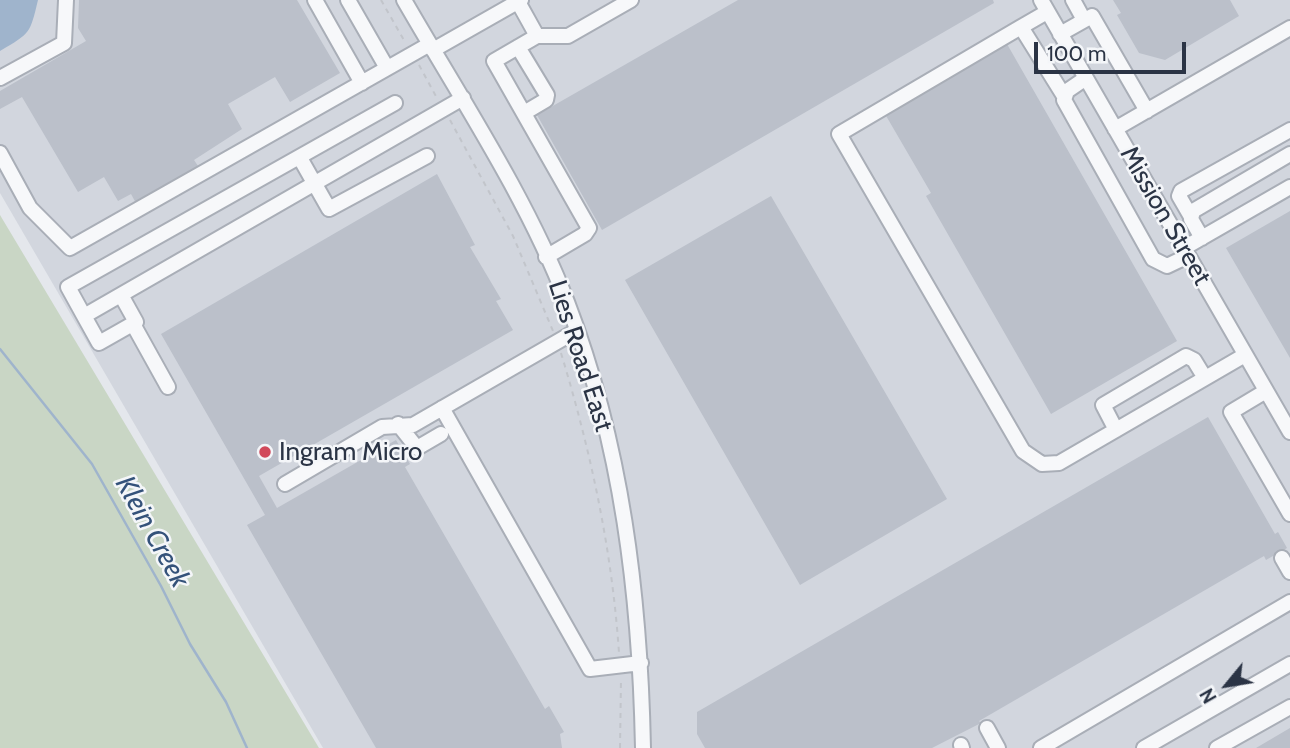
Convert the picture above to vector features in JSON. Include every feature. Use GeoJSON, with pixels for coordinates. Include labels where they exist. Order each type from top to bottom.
{"type":"FeatureCollection","features":[{"type":"Feature","properties":{"kind":"street"},"geometry":{"type":"LineString","coordinates":[[0,78],[64,43],[66,0]]}},
{"type":"Feature","properties":{"kind":"street"},"geometry":{"type":"LineString","coordinates":[[315,0],[362,83]]}},
{"type":"Feature","properties":{"kind":"street"},"geometry":{"type":"LineString","coordinates":[[348,0],[387,68]]}},
{"type":"Feature","properties":{"kind":"street","name":"Lies Road East"},"geometry":{"type":"LineString","coordinates":[[404,0],[510,183],[546,257],[576,331],[607,435],[622,500],[635,582],[643,748]]}},
{"type":"Feature","properties":{"kind":"street"},"geometry":{"type":"LineString","coordinates":[[546,257],[585,234],[589,228],[494,61],[537,36],[568,37],[631,0]]}},
{"type":"Feature","properties":{"kind":"street"},"geometry":{"type":"LineString","coordinates":[[1073,0],[1084,20]]}},
{"type":"Feature","properties":{"kind":"street"},"geometry":{"type":"LineString","coordinates":[[0,153],[30,208],[70,247],[387,68],[518,1],[537,36]]}},
{"type":"Feature","properties":{"kind":"street"},"geometry":{"type":"LineString","coordinates":[[1044,6],[1021,27],[839,134],[933,300],[1028,456],[1042,464],[1059,463],[1245,355]]}},
{"type":"Feature","properties":{"kind":"street","name":"Mission Street"},"geometry":{"type":"LineString","coordinates":[[1044,6],[1290,432]]}},
{"type":"Feature","properties":{"kind":"street"},"geometry":{"type":"LineString","coordinates":[[1060,34],[1092,16],[1147,111]]}},
{"type":"Feature","properties":{"kind":"street"},"geometry":{"type":"LineString","coordinates":[[1021,27],[1064,96],[1066,107],[1156,263],[1167,266],[1202,238],[1290,187]]}},
{"type":"Feature","properties":{"kind":"street"},"geometry":{"type":"LineString","coordinates":[[1115,129],[1290,29]]}},
{"type":"Feature","properties":{"kind":"street"},"geometry":{"type":"LineString","coordinates":[[518,47],[547,96],[546,100],[524,113]]}},
{"type":"Feature","properties":{"kind":"street"},"geometry":{"type":"LineString","coordinates":[[1064,96],[1071,87],[1086,78]]}},
{"type":"Feature","properties":{"kind":"street"},"geometry":{"type":"LineString","coordinates":[[83,316],[463,99]]}},
{"type":"Feature","properties":{"kind":"street"},"geometry":{"type":"LineString","coordinates":[[121,295],[136,322],[99,343],[68,288],[395,103]]}},
{"type":"Feature","properties":{"kind":"street"},"geometry":{"type":"LineString","coordinates":[[1202,238],[1179,196],[1181,191],[1290,130]]}},
{"type":"Feature","properties":{"kind":"street"},"geometry":{"type":"LineString","coordinates":[[1191,215],[1290,154]]}},
{"type":"Feature","properties":{"kind":"street"},"geometry":{"type":"LineString","coordinates":[[300,158],[329,209],[427,156]]}},
{"type":"Feature","properties":{"kind":"street"},"geometry":{"type":"LineString","coordinates":[[133,324],[168,387]]}},
{"type":"Feature","properties":{"kind":"street"},"geometry":{"type":"LineString","coordinates":[[285,484],[382,427],[413,425],[576,331]]}},
{"type":"Feature","properties":{"kind":"street"},"geometry":{"type":"LineString","coordinates":[[1115,430],[1103,405],[1186,356],[1194,360],[1205,378]]}},
{"type":"Feature","properties":{"kind":"street"},"geometry":{"type":"LineString","coordinates":[[1266,391],[1231,412],[1290,514]]}},
{"type":"Feature","properties":{"kind":"street"},"geometry":{"type":"LineString","coordinates":[[442,408],[590,669],[641,663]]}},
{"type":"Feature","properties":{"kind":"street"},"geometry":{"type":"LineString","coordinates":[[398,424],[417,448],[441,434]]}},
{"type":"Feature","properties":{"kind":"street"},"geometry":{"type":"LineString","coordinates":[[1282,558],[1290,572]]}},
{"type":"Feature","properties":{"kind":"street"},"geometry":{"type":"LineString","coordinates":[[1041,748],[1290,602]]}},
{"type":"Feature","properties":{"kind":"street"},"geometry":{"type":"LineString","coordinates":[[1147,747],[1290,664]]}},
{"type":"Feature","properties":{"kind":"street"},"geometry":{"type":"LineString","coordinates":[[1217,748],[1290,707]]}},
{"type":"Feature","properties":{"kind":"street"},"geometry":{"type":"LineString","coordinates":[[987,728],[998,748]]}},
{"type":"Feature","properties":{"kind":"shaded area"},"geometry":{"type":"Polygon","coordinates":[[[0,0],[1290,0],[1290,748],[323,748],[0,193],[0,0]]]}},
{"type":"Feature","properties":{"kind":"green space"},"geometry":{"type":"Polygon","coordinates":[[[0,215],[319,748],[0,748],[0,215]]]}},
{"type":"Feature","properties":{"kind":"water"},"geometry":{"type":"Polygon","coordinates":[[[0,0],[38,0],[28,31],[0,51],[0,0]]]}},
{"type":"Feature","properties":{"kind":"building"},"geometry":{"type":"Polygon","coordinates":[[[79,0],[297,0],[340,73],[290,102],[275,77],[228,104],[242,129],[194,160],[200,169],[137,205],[131,194],[118,201],[104,177],[78,192],[22,97],[0,109],[0,91],[86,41],[78,28],[79,0]]]}},
{"type":"Feature","properties":{"kind":"building"},"geometry":{"type":"Polygon","coordinates":[[[738,0],[993,0],[994,3],[602,230],[537,115],[738,0]]]}},
{"type":"Feature","properties":{"kind":"building"},"geometry":{"type":"Polygon","coordinates":[[[1113,0],[1230,0],[1239,16],[1165,60],[1139,53],[1117,15],[1121,13],[1113,0]]]}},
{"type":"Feature","properties":{"kind":"building"},"geometry":{"type":"Polygon","coordinates":[[[1007,44],[1177,341],[1051,414],[926,196],[931,193],[885,114],[1007,44]]]}},
{"type":"Feature","properties":{"kind":"building","name":"Ingram Micro"},"geometry":{"type":"Polygon","coordinates":[[[437,174],[475,245],[470,247],[501,299],[496,301],[513,330],[259,476],[277,508],[396,440],[410,464],[405,467],[545,709],[549,706],[564,732],[560,734],[562,748],[376,748],[247,525],[265,515],[161,334],[437,174]]]}},
{"type":"Feature","properties":{"kind":"building"},"geometry":{"type":"Polygon","coordinates":[[[771,196],[947,499],[800,585],[625,280],[771,196]]]}},
{"type":"Feature","properties":{"kind":"building"},"geometry":{"type":"Polygon","coordinates":[[[1290,211],[1290,358],[1226,248],[1290,211]]]}},
{"type":"Feature","properties":{"kind":"building"},"geometry":{"type":"Polygon","coordinates":[[[1208,417],[1275,534],[1278,532],[1287,548],[1266,560],[1264,556],[979,721],[981,723],[932,748],[705,748],[697,734],[697,712],[1208,417]]]}},
{"type":"Feature","properties":{"kind":"building"},"geometry":{"type":"Polygon","coordinates":[[[1290,728],[1290,748],[1256,748],[1290,728]]]}},
{"type":"Feature","properties":{"kind":"waterway","name":"Klein Creek"},"geometry":{"type":"LineString","coordinates":[[0,349],[92,464],[161,586],[190,644],[226,702],[247,748]]}},
{"type":"Feature","properties":{"kind":"place","name":"Ingram Micro"},"geometry":{"type":"Point","coordinates":[265,452]}}]}
